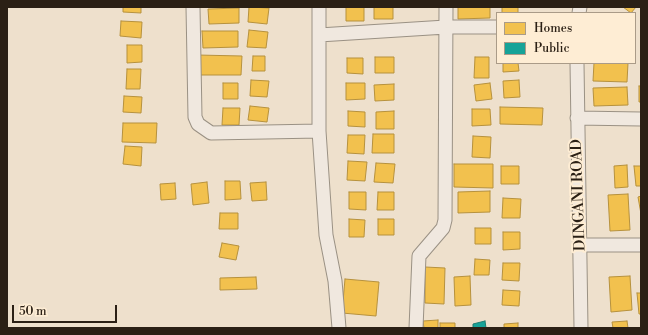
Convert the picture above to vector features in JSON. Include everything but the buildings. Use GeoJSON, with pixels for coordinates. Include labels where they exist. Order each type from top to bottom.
{"type":"FeatureCollection","features":[{"type":"Feature","properties":{"kind":"street"},"geometry":{"type":"LineString","coordinates":[[193,7],[195,117],[198,124],[211,133],[319,132]]}},
{"type":"Feature","properties":{"kind":"street"},"geometry":{"type":"LineString","coordinates":[[319,7],[319,132],[326,235],[335,281],[339,328]]}},
{"type":"Feature","properties":{"kind":"street"},"geometry":{"type":"LineString","coordinates":[[416,328],[419,256],[443,228],[445,220],[446,7]]}},
{"type":"Feature","properties":{"kind":"street"},"geometry":{"type":"LineString","coordinates":[[319,35],[446,27],[496,27]]}},
{"type":"Feature","properties":{"kind":"street","name":"DINGANI ROAD"},"geometry":{"type":"LineString","coordinates":[[577,64],[581,245],[581,328]]}},
{"type":"Feature","properties":{"kind":"street"},"geometry":{"type":"LineString","coordinates":[[577,118],[641,119]]}},
{"type":"Feature","properties":{"kind":"street"},"geometry":{"type":"LineString","coordinates":[[581,245],[641,245]]}}]}
